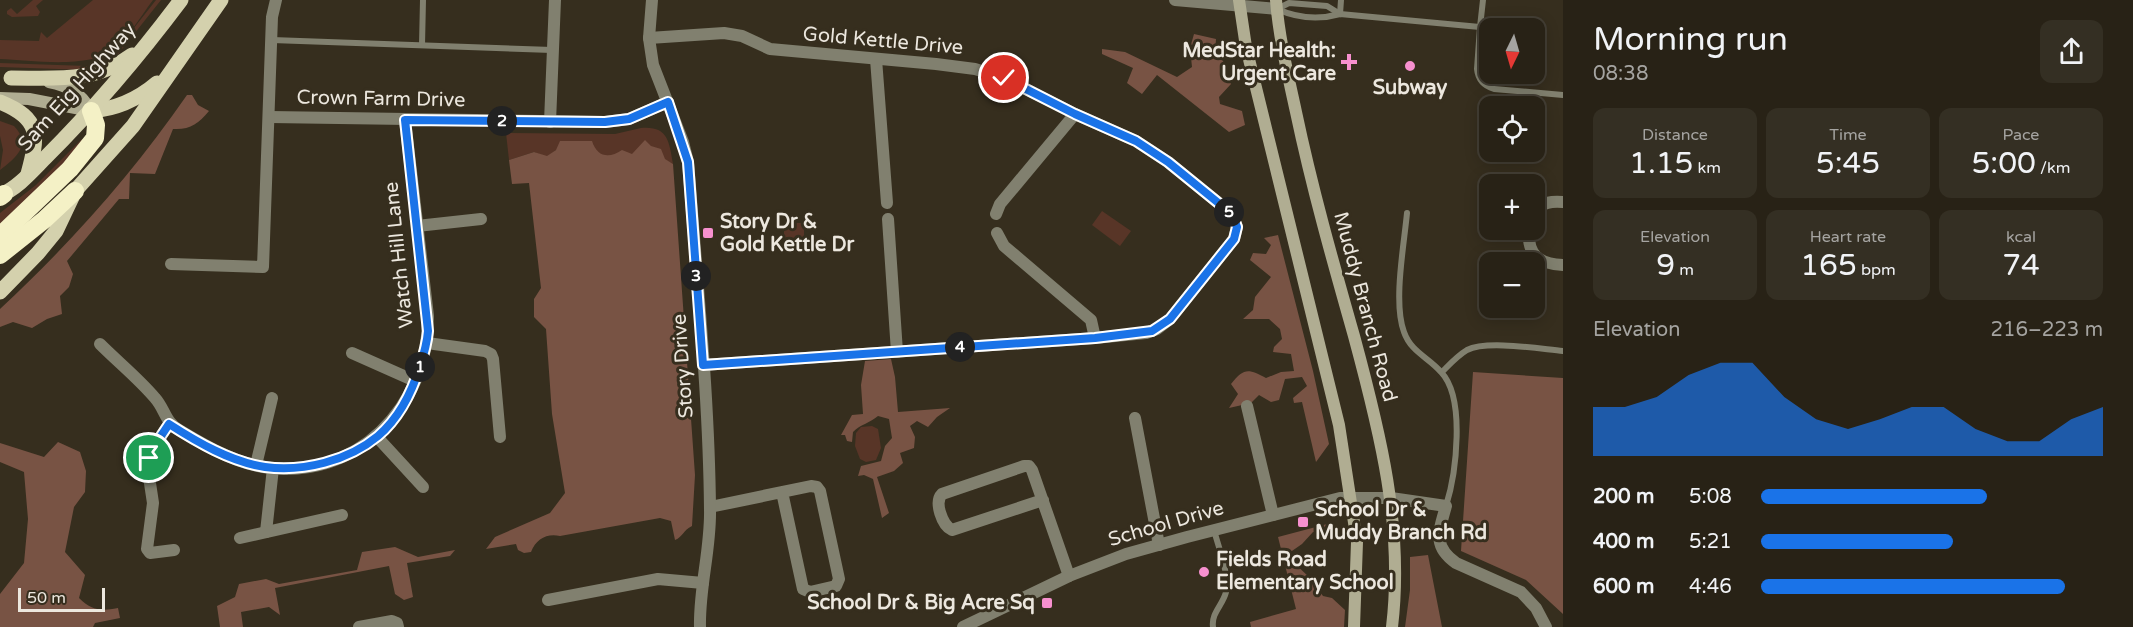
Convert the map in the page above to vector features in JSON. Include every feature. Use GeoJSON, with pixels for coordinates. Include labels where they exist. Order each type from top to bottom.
{"type":"FeatureCollection","features":[{"type":"Feature","properties":{"kind":"highway"},"geometry":{"type":"LineString","coordinates":[[0,236],[70,169],[95,138],[96,125],[91,111]]}},
{"type":"Feature","properties":{"kind":"highway"},"geometry":{"type":"LineString","coordinates":[[0,255],[44,220],[75,191]]}},
{"type":"Feature","properties":{"kind":"main road","name":"Sam Eig Highway"},"geometry":{"type":"LineString","coordinates":[[1,195],[27,176],[91,111],[181,0]]}},
{"type":"Feature","properties":{"kind":"main road"},"geometry":{"type":"LineString","coordinates":[[0,292],[56,231],[75,191],[133,126],[221,0]]}},
{"type":"Feature","properties":{"kind":"main road"},"geometry":{"type":"LineString","coordinates":[[1240,3],[1246,47],[1263,119],[1340,425],[1357,542],[1354,627]]}},
{"type":"Feature","properties":{"kind":"main road","name":"Muddy Branch Road"},"geometry":{"type":"LineString","coordinates":[[1277,4],[1286,63],[1315,199],[1371,400],[1391,498],[1395,536],[1396,592],[1392,627]]}},
{"type":"Feature","properties":{"kind":"main road"},"geometry":{"type":"LineString","coordinates":[[6,78],[73,77],[102,72],[125,60],[154,35]]}},
{"type":"Feature","properties":{"kind":"main road"},"geometry":{"type":"LineString","coordinates":[[0,100],[36,100],[91,111],[109,110],[131,101],[154,86],[175,68]]}},
{"type":"Feature","properties":{"kind":"main road"},"geometry":{"type":"LineString","coordinates":[[6,78],[62,85],[82,97],[91,111]]}},
{"type":"Feature","properties":{"kind":"main road"},"geometry":{"type":"LineString","coordinates":[[0,100],[24,116],[34,132],[35,147],[27,176]]}},
{"type":"Feature","properties":{"kind":"street"},"geometry":{"type":"LineString","coordinates":[[171,264],[263,267],[272,17],[276,0]]}},
{"type":"Feature","properties":{"kind":"street"},"geometry":{"type":"LineString","coordinates":[[550,122],[555,0]]}},
{"type":"Feature","properties":{"kind":"street","name":"Story Drive"},"geometry":{"type":"LineString","coordinates":[[652,0],[649,38],[653,65],[688,162],[703,365],[710,507],[710,541],[699,606],[700,627]]}},
{"type":"Feature","properties":{"kind":"street"},"geometry":{"type":"LineString","coordinates":[[1175,0],[1277,4]]}},
{"type":"Feature","properties":{"kind":"street","name":"Gold Kettle Drive"},"geometry":{"type":"LineString","coordinates":[[649,38],[724,33],[742,36],[770,50],[975,69],[1004,78],[1075,114],[1136,141],[1168,162],[1232,214],[1237,227],[1234,239],[1170,319],[1157,329],[1146,333],[703,365]]}},
{"type":"Feature","properties":{"kind":"street"},"geometry":{"type":"LineString","coordinates":[[876,59],[887,203]]}},
{"type":"Feature","properties":{"kind":"street","name":"Crown Farm Drive"},"geometry":{"type":"LineString","coordinates":[[270,117],[550,122],[621,120],[668,102]]}},
{"type":"Feature","properties":{"kind":"street"},"geometry":{"type":"LineString","coordinates":[[996,214],[1000,204],[1075,114]]}},
{"type":"Feature","properties":{"kind":"street","name":"Watch Hill Lane"},"geometry":{"type":"LineString","coordinates":[[169,424],[219,452],[256,465],[298,468],[325,463],[351,452],[377,437],[391,422],[415,381],[427,343],[428,316],[405,120]]}},
{"type":"Feature","properties":{"kind":"street"},"geometry":{"type":"LineString","coordinates":[[1545,204],[1563,202]]}},
{"type":"Feature","properties":{"kind":"street"},"geometry":{"type":"LineString","coordinates":[[417,226],[481,219]]}},
{"type":"Feature","properties":{"kind":"street"},"geometry":{"type":"LineString","coordinates":[[888,219],[897,352]]}},
{"type":"Feature","properties":{"kind":"street"},"geometry":{"type":"LineString","coordinates":[[997,233],[1004,246],[1091,320],[1095,338]]}},
{"type":"Feature","properties":{"kind":"street"},"geometry":{"type":"LineString","coordinates":[[1529,240],[1534,255],[1544,262],[1563,265]]}},
{"type":"Feature","properties":{"kind":"street"},"geometry":{"type":"LineString","coordinates":[[427,343],[485,351],[491,354],[500,437]]}},
{"type":"Feature","properties":{"kind":"street"},"geometry":{"type":"LineString","coordinates":[[100,344],[157,400],[169,424],[149,458],[148,470],[153,503],[147,549],[150,553],[174,550]]}},
{"type":"Feature","properties":{"kind":"street"},"geometry":{"type":"LineString","coordinates":[[352,353],[415,381]]}},
{"type":"Feature","properties":{"kind":"street"},"geometry":{"type":"LineString","coordinates":[[256,465],[272,398]]}},
{"type":"Feature","properties":{"kind":"street"},"geometry":{"type":"LineString","coordinates":[[1247,406],[1273,515]]}},
{"type":"Feature","properties":{"kind":"street"},"geometry":{"type":"LineString","coordinates":[[1135,418],[1159,545]]}},
{"type":"Feature","properties":{"kind":"street"},"geometry":{"type":"LineString","coordinates":[[377,437],[423,487]]}},
{"type":"Feature","properties":{"kind":"street"},"geometry":{"type":"LineString","coordinates":[[1043,500],[952,530],[945,526],[937,502],[942,494],[1029,466],[1043,500],[1069,576]]}},
{"type":"Feature","properties":{"kind":"street"},"geometry":{"type":"LineString","coordinates":[[266,532],[273,468]]}},
{"type":"Feature","properties":{"kind":"street"},"geometry":{"type":"LineString","coordinates":[[710,507],[782,492],[811,486],[819,489],[838,579],[836,586],[810,592],[802,589],[782,492]]}},
{"type":"Feature","properties":{"kind":"street","name":"School Drive"},"geometry":{"type":"LineString","coordinates":[[963,627],[1096,565],[1159,545],[1273,515],[1329,501],[1352,498],[1391,498],[1446,506]]}},
{"type":"Feature","properties":{"kind":"street"},"geometry":{"type":"LineString","coordinates":[[1446,506],[1439,541],[1447,556],[1456,563],[1521,592],[1536,608],[1546,627]]}},
{"type":"Feature","properties":{"kind":"street"},"geometry":{"type":"LineString","coordinates":[[240,538],[342,515]]}},
{"type":"Feature","properties":{"kind":"street"},"geometry":{"type":"LineString","coordinates":[[548,600],[658,579],[703,583]]}},
{"type":"Feature","properties":{"kind":"street"},"geometry":{"type":"LineString","coordinates":[[359,627],[392,621],[397,623],[398,627]]}},
{"type":"Feature","properties":{"kind":"lane"},"geometry":{"type":"LineString","coordinates":[[422,45],[423,0]]}},
{"type":"Feature","properties":{"kind":"lane"},"geometry":{"type":"LineString","coordinates":[[1340,14],[1341,0]]}},
{"type":"Feature","properties":{"kind":"lane"},"geometry":{"type":"LineString","coordinates":[[1481,18],[1483,0]]}},
{"type":"Feature","properties":{"kind":"lane"},"geometry":{"type":"LineString","coordinates":[[1277,4],[1327,6],[1340,14]]}},
{"type":"Feature","properties":{"kind":"lane"},"geometry":{"type":"LineString","coordinates":[[1277,4],[1290,15],[1326,18],[1340,14],[1479,27]]}},
{"type":"Feature","properties":{"kind":"lane"},"geometry":{"type":"LineString","coordinates":[[272,40],[552,50]]}},
{"type":"Feature","properties":{"kind":"lane"},"geometry":{"type":"LineString","coordinates":[[1479,41],[1477,69],[1479,76]]}},
{"type":"Feature","properties":{"kind":"lane"},"geometry":{"type":"LineString","coordinates":[[1484,84],[1494,89],[1563,95]]}},
{"type":"Feature","properties":{"kind":"lane"},"geometry":{"type":"LineString","coordinates":[[1407,213],[1400,314],[1404,332],[1413,350],[1442,372],[1454,398],[1456,415],[1453,474],[1446,506]]}},
{"type":"Feature","properties":{"kind":"lane"},"geometry":{"type":"LineString","coordinates":[[1442,372],[1456,358],[1470,349],[1487,346],[1563,351]]}},
{"type":"Feature","properties":{"kind":"lane"},"geometry":{"type":"LineString","coordinates":[[1213,627],[1214,614],[1224,598],[1227,584],[1214,530]]}},
{"type":"Feature","properties":{"kind":"shaded area"},"geometry":{"type":"Polygon","coordinates":[[[33,0],[43,0],[36,6],[40,12],[38,16],[12,17],[7,14],[11,8],[17,14],[33,0]]]}},
{"type":"Feature","properties":{"kind":"shaded area"},"geometry":{"type":"Polygon","coordinates":[[[93,0],[153,0],[126,37],[104,55],[91,59],[60,62],[0,59],[0,40],[39,41],[41,32],[47,38],[93,0]]]}},
{"type":"Feature","properties":{"kind":"shaded area"},"geometry":{"type":"Polygon","coordinates":[[[156,0],[161,0],[113,60],[93,69],[91,63],[115,52],[156,0]]]}},
{"type":"Feature","properties":{"kind":"shaded area"},"geometry":{"type":"Polygon","coordinates":[[[1194,34],[1216,39],[1215,53],[1223,61],[1231,84],[1219,97],[1220,104],[1242,111],[1245,125],[1229,132],[1157,75],[1142,94],[1127,83],[1133,68],[1102,54],[1102,49],[1125,52],[1177,77],[1192,67],[1190,48],[1194,34]]]}},
{"type":"Feature","properties":{"kind":"shaded area"},"geometry":{"type":"Polygon","coordinates":[[[0,63],[87,66],[87,70],[0,67],[0,63]]]}},
{"type":"Feature","properties":{"kind":"shaded area"},"geometry":{"type":"Polygon","coordinates":[[[187,95],[192,95],[198,105],[209,111],[193,125],[173,129],[155,174],[130,173],[129,199],[119,199],[67,261],[73,274],[69,287],[60,296],[62,314],[47,319],[32,328],[13,322],[0,327],[0,309],[100,207],[187,95]]]}},
{"type":"Feature","properties":{"kind":"shaded area"},"geometry":{"type":"Polygon","coordinates":[[[0,121],[14,126],[22,139],[22,145],[16,156],[0,170],[3,150],[0,121]]]}},
{"type":"Feature","properties":{"kind":"shaded area"},"geometry":{"type":"Polygon","coordinates":[[[641,128],[662,132],[668,142],[673,164],[656,157],[602,156],[595,150],[556,150],[547,157],[534,152],[509,160],[506,133],[615,134],[641,128]]]}},
{"type":"Feature","properties":{"kind":"shaded area"},"geometry":{"type":"Polygon","coordinates":[[[84,139],[71,158],[0,227],[0,213],[36,185],[84,139]]]}},
{"type":"Feature","properties":{"kind":"shaded area"},"geometry":{"type":"Polygon","coordinates":[[[645,140],[651,146],[661,149],[665,159],[673,164],[695,475],[692,526],[675,540],[671,521],[660,518],[560,536],[546,536],[539,540],[531,552],[524,553],[518,550],[516,544],[486,549],[495,537],[550,513],[565,493],[552,414],[546,329],[534,317],[534,299],[541,288],[529,183],[512,184],[509,160],[534,152],[547,156],[556,150],[560,141],[592,141],[597,150],[604,155],[613,155],[622,150],[632,154],[645,140]]]}},
{"type":"Feature","properties":{"kind":"shaded area"},"geometry":{"type":"Polygon","coordinates":[[[1102,211],[1131,231],[1120,246],[1092,225],[1102,211]]]}},
{"type":"Feature","properties":{"kind":"shaded area"},"geometry":{"type":"Polygon","coordinates":[[[784,223],[804,223],[804,250],[784,250],[784,223]]]}},
{"type":"Feature","properties":{"kind":"shaded area"},"geometry":{"type":"Polygon","coordinates":[[[1278,235],[1329,444],[1316,462],[1302,402],[1294,403],[1293,398],[1307,386],[1302,377],[1285,379],[1279,400],[1271,402],[1259,395],[1251,403],[1229,408],[1238,394],[1231,384],[1243,372],[1251,371],[1266,378],[1281,372],[1294,371],[1291,354],[1273,352],[1274,347],[1282,339],[1280,329],[1269,319],[1243,319],[1253,310],[1255,297],[1271,277],[1250,260],[1253,253],[1266,254],[1271,245],[1264,238],[1278,235]]]}},
{"type":"Feature","properties":{"kind":"shaded area"},"geometry":{"type":"Polygon","coordinates":[[[891,359],[898,412],[950,408],[928,427],[917,421],[910,426],[915,437],[914,448],[900,453],[903,463],[894,471],[877,477],[889,513],[882,518],[873,479],[864,475],[858,476],[861,466],[881,461],[885,446],[892,438],[889,419],[878,416],[859,427],[853,432],[852,442],[847,441],[845,435],[841,435],[852,415],[863,414],[861,385],[865,361],[891,359]]]}},
{"type":"Feature","properties":{"kind":"shaded area"},"geometry":{"type":"Polygon","coordinates":[[[1473,372],[1563,378],[1563,614],[1526,580],[1461,551],[1473,372]]]}},
{"type":"Feature","properties":{"kind":"shaded area"},"geometry":{"type":"Polygon","coordinates":[[[872,426],[878,429],[881,448],[876,460],[866,462],[860,459],[855,446],[856,433],[861,427],[872,426]]]}},
{"type":"Feature","properties":{"kind":"shaded area"},"geometry":{"type":"Polygon","coordinates":[[[58,442],[80,452],[86,471],[85,492],[74,507],[65,552],[85,575],[79,598],[97,609],[118,608],[120,618],[95,623],[93,627],[0,627],[0,594],[24,563],[28,519],[24,472],[0,462],[0,443],[44,457],[58,442]]]}},
{"type":"Feature","properties":{"kind":"shaded area"},"geometry":{"type":"Polygon","coordinates":[[[1331,523],[1342,530],[1342,536],[1313,532],[1289,553],[1293,562],[1309,577],[1323,596],[1332,598],[1345,610],[1344,627],[1251,627],[1250,622],[1296,609],[1278,537],[1331,523]]]}},
{"type":"Feature","properties":{"kind":"shaded area"},"geometry":{"type":"Polygon","coordinates":[[[395,547],[418,557],[455,550],[450,556],[407,563],[413,597],[404,600],[395,594],[389,566],[275,588],[280,615],[269,607],[241,612],[243,627],[220,627],[217,606],[235,597],[239,584],[266,579],[279,584],[357,570],[362,552],[395,547]]]}},
{"type":"Feature","properties":{"kind":"shaded area"},"geometry":{"type":"Polygon","coordinates":[[[1428,555],[1442,627],[1405,627],[1410,590],[1410,557],[1428,555]]]}},
{"type":"Feature","properties":{"kind":"place","name":"MedStar Health: Urgent Care"},"geometry":{"type":"Point","coordinates":[1349,62]}},
{"type":"Feature","properties":{"kind":"place","name":"Subway"},"geometry":{"type":"Point","coordinates":[1410,66]}},
{"type":"Feature","properties":{"kind":"place","name":"Story Dr & Gold Kettle Dr"},"geometry":{"type":"Point","coordinates":[708,233]}},
{"type":"Feature","properties":{"kind":"place","name":"School Dr & Muddy Branch Rd"},"geometry":{"type":"Point","coordinates":[1303,522]}},
{"type":"Feature","properties":{"kind":"place","name":"Fields Road Elementary School"},"geometry":{"type":"Point","coordinates":[1204,572]}},
{"type":"Feature","properties":{"kind":"place","name":"School Dr & Big Acre Sq"},"geometry":{"type":"Point","coordinates":[1047,603]}},
{"type":"Feature","properties":{"kind":"route"},"geometry":{"type":"LineString","coordinates":[[149,458],[169,424],[237,460],[263,467],[298,468],[325,463],[351,452],[377,437],[391,422],[415,381],[427,343],[428,331],[405,120],[605,122],[629,119],[668,102],[688,162],[703,365],[1095,338],[1146,333],[1157,329],[1170,319],[1234,239],[1237,227],[1232,214],[1168,162],[1136,141],[1075,114],[1004,78]]}}]}
